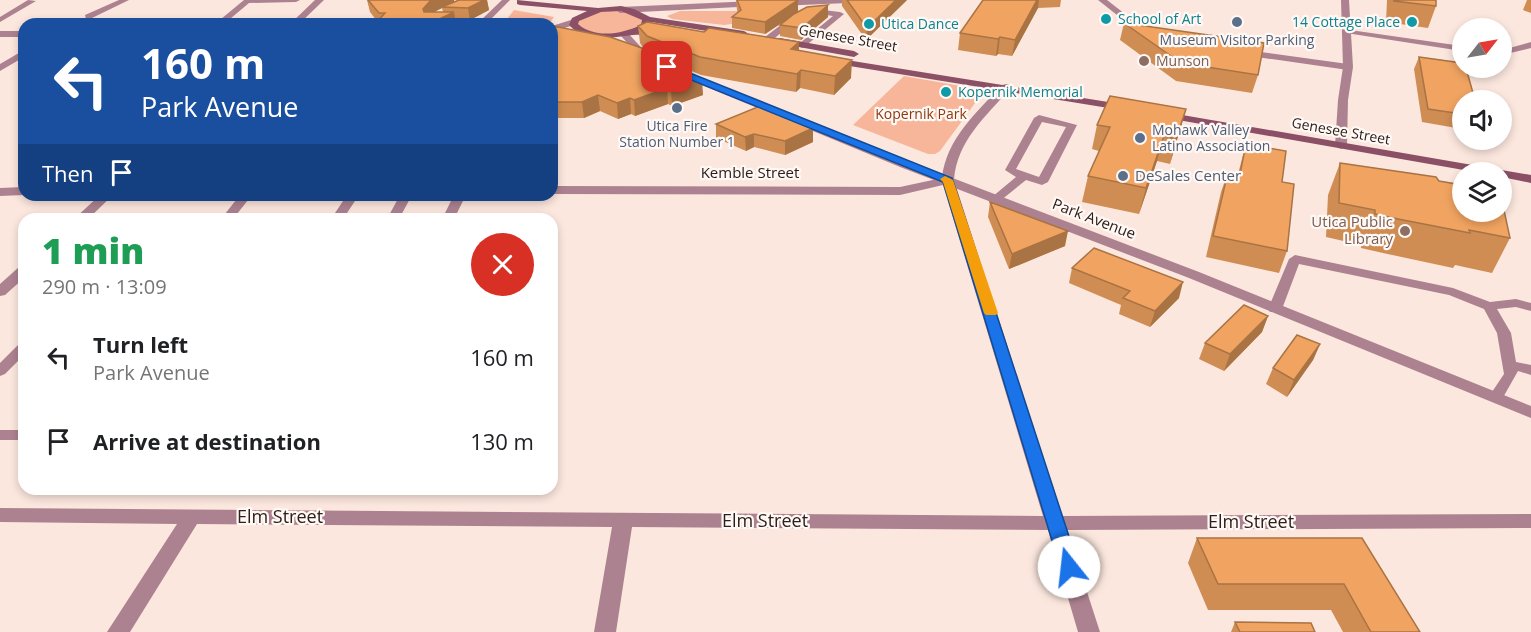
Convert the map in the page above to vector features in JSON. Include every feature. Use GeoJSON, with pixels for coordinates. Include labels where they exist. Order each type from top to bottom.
{"type":"FeatureCollection","features":[{"type":"Feature","properties":{"kind":"main road"},"geometry":{"type":"LineString","coordinates":[[507,0],[607,10]]}},
{"type":"Feature","properties":{"kind":"main road"},"geometry":{"type":"LineString","coordinates":[[522,1],[569,15],[574,21],[575,29],[591,34],[670,34]]}},
{"type":"Feature","properties":{"kind":"main road"},"geometry":{"type":"LineString","coordinates":[[574,21],[587,13],[607,10]]}},
{"type":"Feature","properties":{"kind":"main road","name":"Genesee Street"},"geometry":{"type":"LineString","coordinates":[[607,10],[631,11],[647,18],[967,74],[1006,87]]}},
{"type":"Feature","properties":{"kind":"main road"},"geometry":{"type":"LineString","coordinates":[[628,33],[645,26],[647,18]]}},
{"type":"Feature","properties":{"kind":"main road","name":"Genesee Street"},"geometry":{"type":"LineString","coordinates":[[759,49],[1006,87],[1136,110]]}},
{"type":"Feature","properties":{"kind":"main road","name":"Genesee Street"},"geometry":{"type":"LineString","coordinates":[[1159,114],[1452,165]]}},
{"type":"Feature","properties":{"kind":"main road"},"geometry":{"type":"LineString","coordinates":[[1512,176],[1531,179]]}},
{"type":"Feature","properties":{"kind":"street"},"geometry":{"type":"LineString","coordinates":[[300,18],[320,0]]}},
{"type":"Feature","properties":{"kind":"street"},"geometry":{"type":"LineString","coordinates":[[620,10],[706,3],[847,0]]}},
{"type":"Feature","properties":{"kind":"street"},"geometry":{"type":"LineString","coordinates":[[1341,146],[1343,100],[1348,66],[1345,0]]}},
{"type":"Feature","properties":{"kind":"street"},"geometry":{"type":"LineString","coordinates":[[647,18],[650,13],[672,7]]}},
{"type":"Feature","properties":{"kind":"street"},"geometry":{"type":"LineString","coordinates":[[558,27],[574,21]]}},
{"type":"Feature","properties":{"kind":"street","name":"Park Avenue"},"geometry":{"type":"LineString","coordinates":[[628,33],[657,63]]}},
{"type":"Feature","properties":{"kind":"street"},"geometry":{"type":"LineString","coordinates":[[0,34],[18,34]]}},
{"type":"Feature","properties":{"kind":"street"},"geometry":{"type":"LineString","coordinates":[[558,35],[591,34],[614,47]]}},
{"type":"Feature","properties":{"kind":"street","name":"Park Avenue"},"geometry":{"type":"LineString","coordinates":[[626,53],[657,63],[1531,412]]}},
{"type":"Feature","properties":{"kind":"street"},"geometry":{"type":"LineString","coordinates":[[0,68],[18,57]]}},
{"type":"Feature","properties":{"kind":"street"},"geometry":{"type":"LineString","coordinates":[[1006,87],[968,130],[951,157],[948,180],[1089,632]]}},
{"type":"Feature","properties":{"kind":"street","name":"Kemble Street"},"geometry":{"type":"LineString","coordinates":[[558,190],[900,191],[948,180]]}},
{"type":"Feature","properties":{"kind":"street"},"geometry":{"type":"LineString","coordinates":[[0,192],[18,191]]}},
{"type":"Feature","properties":{"kind":"street"},"geometry":{"type":"LineString","coordinates":[[87,213],[100,201]]}},
{"type":"Feature","properties":{"kind":"street"},"geometry":{"type":"LineString","coordinates":[[0,292],[18,276]]}},
{"type":"Feature","properties":{"kind":"street","name":"Elm Street"},"geometry":{"type":"LineString","coordinates":[[0,515],[1056,523],[1531,521]]}},
{"type":"Feature","properties":{"kind":"street"},"geometry":{"type":"LineString","coordinates":[[118,632],[190,517]]}},
{"type":"Feature","properties":{"kind":"street"},"geometry":{"type":"LineString","coordinates":[[605,632],[623,520]]}},
{"type":"Feature","properties":{"kind":"lane"},"geometry":{"type":"LineString","coordinates":[[89,18],[125,0]]}},
{"type":"Feature","properties":{"kind":"lane"},"geometry":{"type":"LineString","coordinates":[[226,18],[247,1],[296,0]]}},
{"type":"Feature","properties":{"kind":"lane"},"geometry":{"type":"LineString","coordinates":[[486,18],[507,0]]}},
{"type":"Feature","properties":{"kind":"lane"},"geometry":{"type":"LineString","coordinates":[[803,45],[850,6],[847,0]]}},
{"type":"Feature","properties":{"kind":"lane"},"geometry":{"type":"LineString","coordinates":[[1102,0],[1154,39]]}},
{"type":"Feature","properties":{"kind":"lane"},"geometry":{"type":"LineString","coordinates":[[0,20],[32,1]]}},
{"type":"Feature","properties":{"kind":"lane"},"geometry":{"type":"LineString","coordinates":[[768,39],[803,12],[818,10],[840,14]]}},
{"type":"Feature","properties":{"kind":"lane"},"geometry":{"type":"LineString","coordinates":[[437,18],[441,14]]}},
{"type":"Feature","properties":{"kind":"lane"},"geometry":{"type":"LineString","coordinates":[[1346,31],[1452,47]]}},
{"type":"Feature","properties":{"kind":"lane"},"geometry":{"type":"LineString","coordinates":[[1512,50],[1531,45]]}},
{"type":"Feature","properties":{"kind":"lane"},"geometry":{"type":"LineString","coordinates":[[1236,51],[1348,66]]}},
{"type":"Feature","properties":{"kind":"lane"},"geometry":{"type":"LineString","coordinates":[[1038,118],[1072,125],[1042,182],[1024,176],[1010,170],[1038,118]]}},
{"type":"Feature","properties":{"kind":"lane"},"geometry":{"type":"LineString","coordinates":[[996,199],[1024,176]]}},
{"type":"Feature","properties":{"kind":"lane"},"geometry":{"type":"LineString","coordinates":[[232,213],[241,201]]}},
{"type":"Feature","properties":{"kind":"lane"},"geometry":{"type":"LineString","coordinates":[[1275,309],[1295,259],[1453,291],[1489,306],[1516,303],[1531,307]]}},
{"type":"Feature","properties":{"kind":"lane"},"geometry":{"type":"LineString","coordinates":[[1489,306],[1504,333],[1511,374],[1496,398]]}},
{"type":"Feature","properties":{"kind":"lane"},"geometry":{"type":"LineString","coordinates":[[0,371],[18,353]]}},
{"type":"Feature","properties":{"kind":"lane"},"geometry":{"type":"LineString","coordinates":[[1510,365],[1531,370]]}},
{"type":"Feature","properties":{"kind":"lane"},"geometry":{"type":"LineString","coordinates":[[0,435],[18,435]]}},
{"type":"Feature","properties":{"kind":"green space"},"geometry":{"type":"Polygon","coordinates":[[[514,10],[554,17],[553,18],[508,18],[514,10]]]}},
{"type":"Feature","properties":{"kind":"green space"},"geometry":{"type":"Polygon","coordinates":[[[620,10],[648,22],[624,34],[588,34],[574,22],[587,13],[620,10]]]}},
{"type":"Feature","properties":{"kind":"green space"},"geometry":{"type":"Polygon","coordinates":[[[680,11],[748,11],[739,23],[724,25],[672,19],[667,16],[680,11]]]}},
{"type":"Feature","properties":{"kind":"green space","name":"Kopernik Park"},"geometry":{"type":"Polygon","coordinates":[[[904,76],[972,88],[979,93],[978,99],[940,151],[935,154],[928,154],[853,125],[904,76]]]}},
{"type":"Feature","properties":{"kind":"building"},"geometry":{"type":"Polygon","coordinates":[[[368,0],[431,0],[423,9],[424,12],[454,12],[442,18],[380,18],[385,13],[379,13],[368,0]]]}},
{"type":"Feature","properties":{"kind":"building"},"geometry":{"type":"Polygon","coordinates":[[[459,0],[484,0],[468,8],[442,7],[459,0]]]}},
{"type":"Feature","properties":{"kind":"building"},"geometry":{"type":"Polygon","coordinates":[[[737,0],[798,0],[765,22],[732,17],[741,10],[737,0]]]}},
{"type":"Feature","properties":{"kind":"building"},"geometry":{"type":"Polygon","coordinates":[[[847,0],[896,0],[867,28],[847,0]]]}},
{"type":"Feature","properties":{"kind":"building"},"geometry":{"type":"Polygon","coordinates":[[[983,0],[1037,0],[1015,40],[960,33],[983,0]]]}},
{"type":"Feature","properties":{"kind":"building"},"geometry":{"type":"Polygon","coordinates":[[[1436,0],[1436,6],[1394,1],[1436,0]]]}},
{"type":"Feature","properties":{"kind":"building"},"geometry":{"type":"Polygon","coordinates":[[[828,5],[802,28],[780,25],[807,7],[828,5]]]}},
{"type":"Feature","properties":{"kind":"building"},"geometry":{"type":"Polygon","coordinates":[[[647,22],[704,32],[709,28],[799,42],[791,49],[852,60],[835,76],[801,70],[797,74],[700,57],[647,36],[638,26],[647,22]]]}},
{"type":"Feature","properties":{"kind":"building"},"geometry":{"type":"Polygon","coordinates":[[[1124,23],[1264,43],[1258,75],[1181,63],[1124,23]]]}},
{"type":"Feature","properties":{"kind":"building"},"geometry":{"type":"Polygon","coordinates":[[[558,27],[610,37],[659,54],[657,60],[702,79],[634,100],[630,98],[617,103],[598,95],[582,102],[558,102],[558,27]]]}},
{"type":"Feature","properties":{"kind":"building"},"geometry":{"type":"Polygon","coordinates":[[[1419,57],[1452,62],[1452,78],[1469,78],[1472,90],[1452,90],[1452,113],[1428,109],[1419,57]]]}},
{"type":"Feature","properties":{"kind":"building"},"geometry":{"type":"Polygon","coordinates":[[[1110,96],[1186,109],[1176,139],[1164,136],[1146,188],[1088,176],[1110,127],[1097,125],[1110,96]]]}},
{"type":"Feature","properties":{"kind":"building"},"geometry":{"type":"Polygon","coordinates":[[[760,106],[813,128],[785,141],[754,134],[745,137],[716,124],[760,106]]]}},
{"type":"Feature","properties":{"kind":"building"},"geometry":{"type":"Polygon","coordinates":[[[1246,144],[1286,151],[1282,182],[1294,184],[1287,251],[1213,236],[1228,172],[1240,174],[1246,144]]]}},
{"type":"Feature","properties":{"kind":"building"},"geometry":{"type":"Polygon","coordinates":[[[1340,163],[1436,177],[1439,181],[1452,183],[1452,222],[1507,222],[1510,238],[1398,219],[1375,214],[1375,210],[1339,203],[1340,163]]]}},
{"type":"Feature","properties":{"kind":"building"},"geometry":{"type":"Polygon","coordinates":[[[990,202],[1068,231],[1012,254],[990,202]]]}},
{"type":"Feature","properties":{"kind":"building"},"geometry":{"type":"Polygon","coordinates":[[[1094,248],[1183,282],[1155,311],[1123,298],[1130,291],[1072,268],[1094,248]]]}},
{"type":"Feature","properties":{"kind":"building"},"geometry":{"type":"Polygon","coordinates":[[[1244,305],[1268,316],[1230,354],[1205,343],[1244,305]]]}},
{"type":"Feature","properties":{"kind":"building"},"geometry":{"type":"Polygon","coordinates":[[[1297,335],[1320,344],[1294,380],[1273,368],[1297,335]]]}},
{"type":"Feature","properties":{"kind":"building"},"geometry":{"type":"Polygon","coordinates":[[[1197,538],[1362,538],[1420,632],[1371,632],[1344,584],[1218,584],[1197,538]]]}},
{"type":"Feature","properties":{"kind":"building"},"geometry":{"type":"Polygon","coordinates":[[[1235,622],[1311,623],[1315,632],[1240,632],[1235,622]]]}},
{"type":"Feature","properties":{"kind":"slow traffic"},"geometry":{"type":"LineString","coordinates":[[945,179],[948,180],[991,313]]}},
{"type":"Feature","properties":{"kind":"place","name":"School of Art"},"geometry":{"type":"Point","coordinates":[1106,19]}},
{"type":"Feature","properties":{"kind":"place","name":"Museum Visitor Parking"},"geometry":{"type":"Point","coordinates":[1237,22]}},
{"type":"Feature","properties":{"kind":"place","name":"14 Cottage Place"},"geometry":{"type":"Point","coordinates":[1412,22]}},
{"type":"Feature","properties":{"kind":"place","name":"Utica Dance"},"geometry":{"type":"Point","coordinates":[869,24]}},
{"type":"Feature","properties":{"kind":"place","name":"Munson"},"geometry":{"type":"Point","coordinates":[1144,61]}},
{"type":"Feature","properties":{"kind":"place","name":"Kopernik Memorial"},"geometry":{"type":"Point","coordinates":[946,92]}},
{"type":"Feature","properties":{"kind":"place","name":"Utica Fire Station Number 1"},"geometry":{"type":"Point","coordinates":[677,108]}},
{"type":"Feature","properties":{"kind":"place","name":"Mohawk Valley Latino Association"},"geometry":{"type":"Point","coordinates":[1140,138]}},
{"type":"Feature","properties":{"kind":"place","name":"DeSales Center"},"geometry":{"type":"Point","coordinates":[1123,176]}},
{"type":"Feature","properties":{"kind":"place","name":"Utica Public Library"},"geometry":{"type":"Point","coordinates":[1405,231]}},
{"type":"Feature","properties":{"kind":"route"},"geometry":{"type":"LineString","coordinates":[[667,67],[948,180],[1069,567]]}}]}
